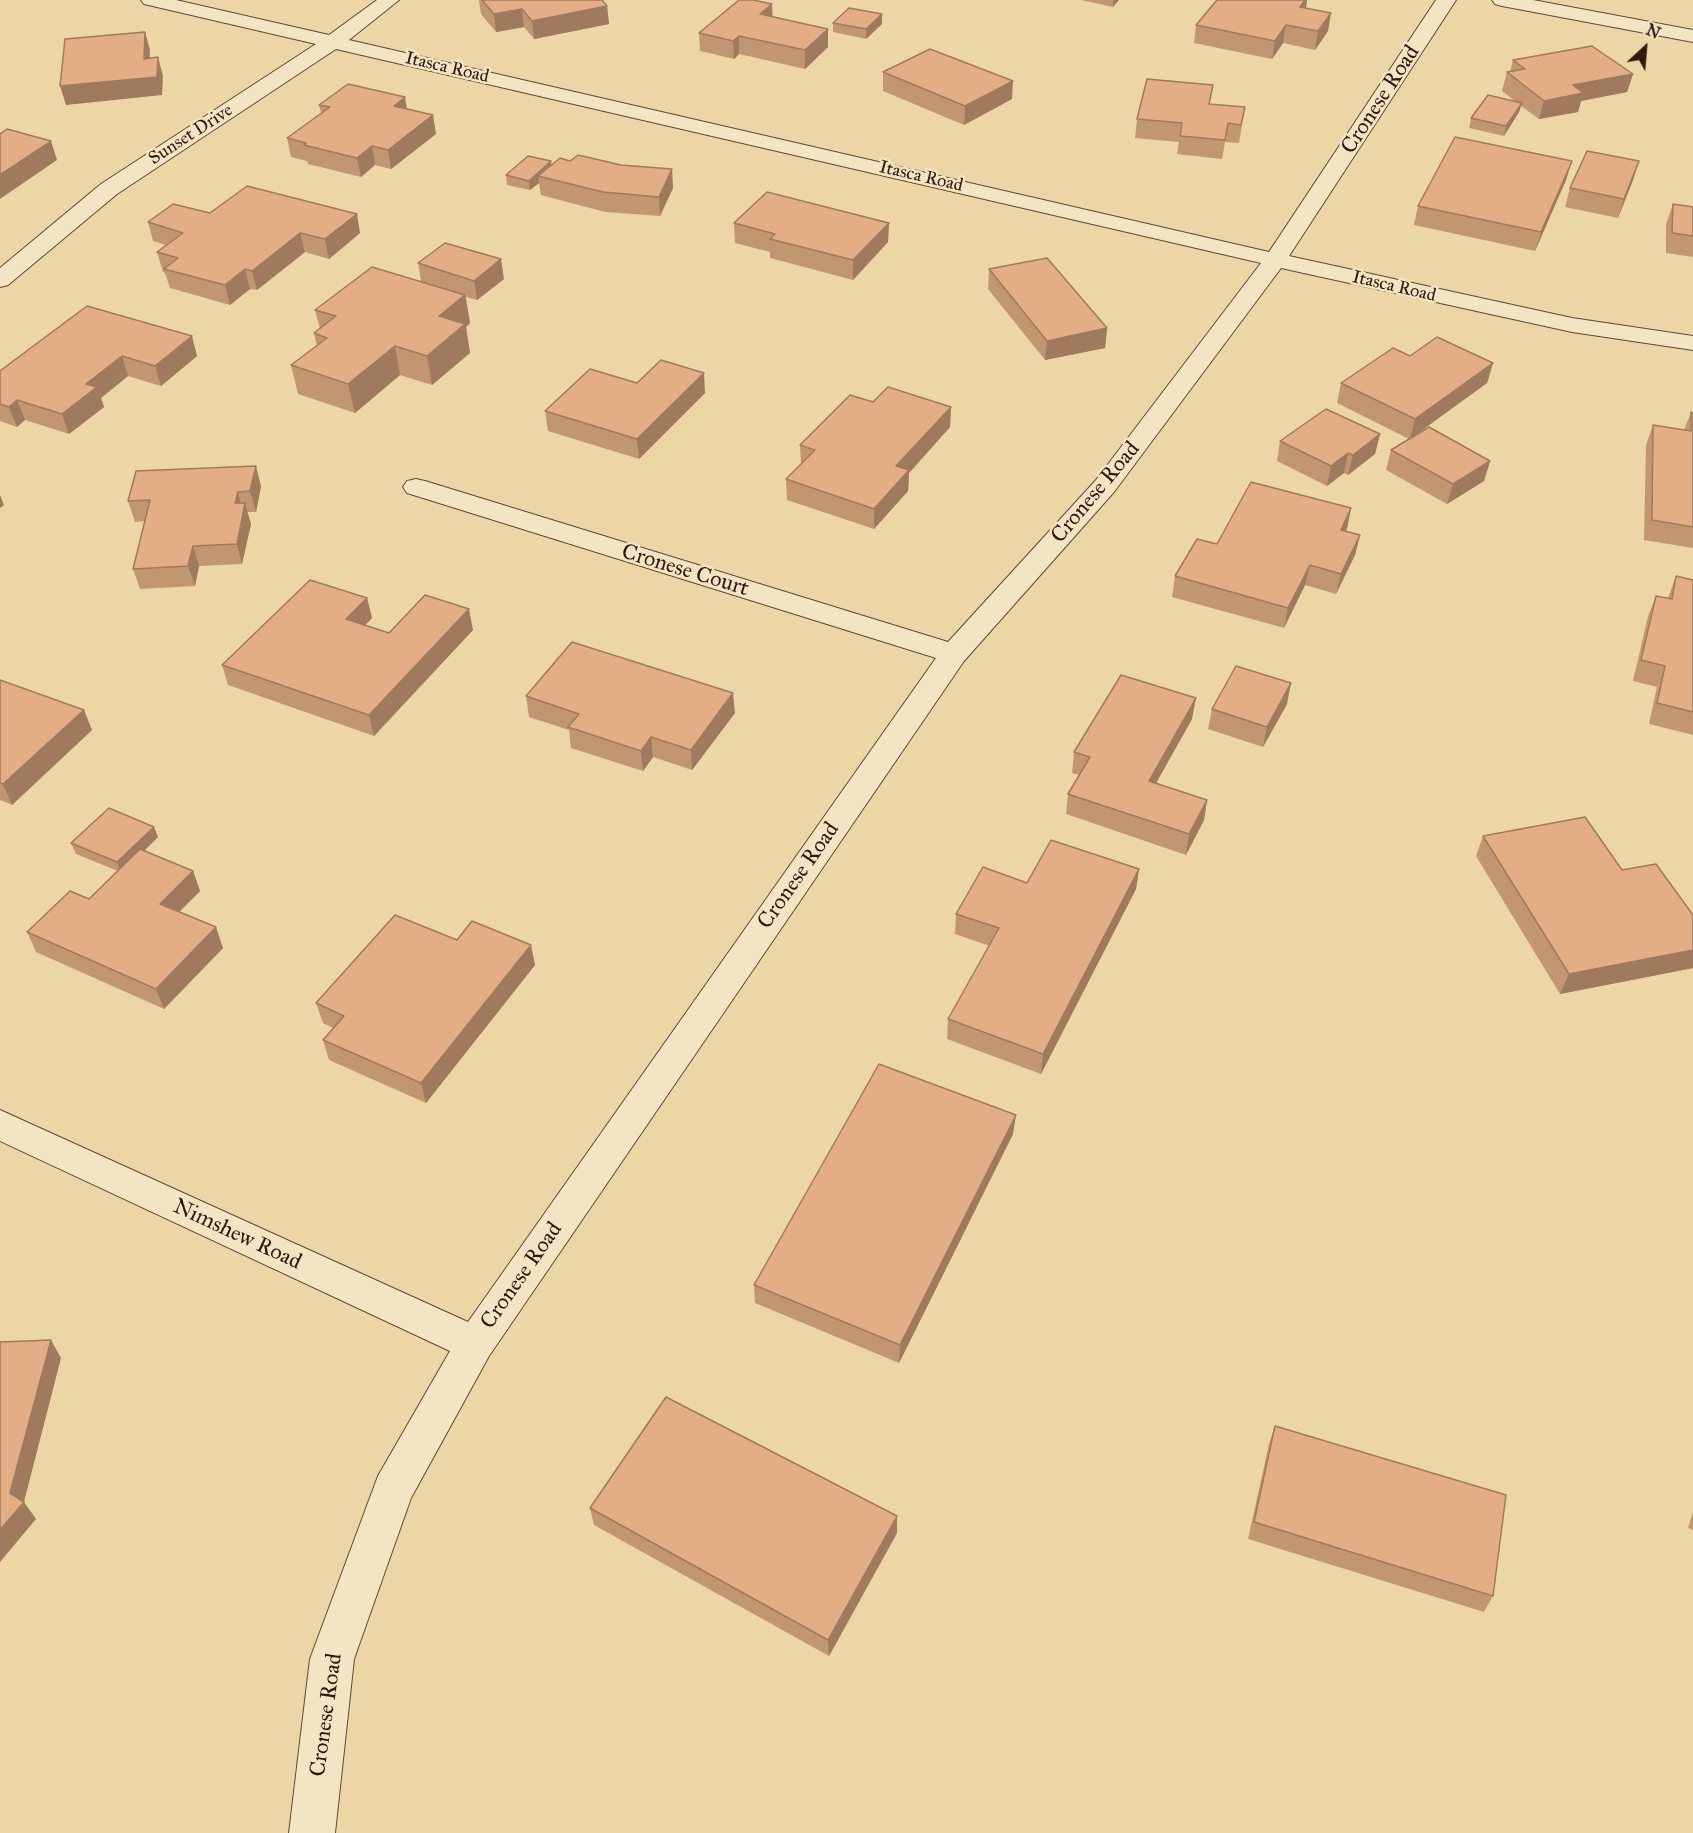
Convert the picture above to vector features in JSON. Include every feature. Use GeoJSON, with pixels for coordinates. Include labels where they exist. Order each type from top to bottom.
{"type":"FeatureCollection","features":[{"type":"Feature","properties":{"kind":"street","name":"Itasca Road"},"geometry":{"type":"LineString","coordinates":[[151,0],[1419,293],[1572,325],[1693,343]]}},
{"type":"Feature","properties":{"kind":"street","name":"Sunset Drive"},"geometry":{"type":"LineString","coordinates":[[0,280],[109,189],[333,42],[389,0]]}},
{"type":"Feature","properties":{"kind":"street","name":"Cronese Road"},"geometry":{"type":"LineString","coordinates":[[312,1833],[332,1659],[393,1490],[475,1344],[954,654],[1105,486],[1159,417],[1276,259],[1446,0]]}},
{"type":"Feature","properties":{"kind":"street"},"geometry":{"type":"LineString","coordinates":[[1502,0],[1693,36]]}},
{"type":"Feature","properties":{"kind":"street","name":"Cronese Court"},"geometry":{"type":"LineString","coordinates":[[416,487],[954,654]]}},
{"type":"Feature","properties":{"kind":"street","name":"Nimshew Road"},"geometry":{"type":"LineString","coordinates":[[0,1125],[475,1344]]}},
{"type":"Feature","properties":{"kind":"building"},"geometry":{"type":"Polygon","coordinates":[[[482,0],[602,0],[607,6],[532,21],[522,9],[494,14],[482,0]]]}},
{"type":"Feature","properties":{"kind":"building"},"geometry":{"type":"Polygon","coordinates":[[[739,0],[772,4],[760,14],[828,29],[805,50],[739,36],[733,41],[699,33],[739,0]]]}},
{"type":"Feature","properties":{"kind":"building"},"geometry":{"type":"Polygon","coordinates":[[[1217,0],[1305,0],[1300,7],[1331,13],[1318,31],[1286,25],[1275,41],[1196,25],[1217,0]]]}},
{"type":"Feature","properties":{"kind":"building"},"geometry":{"type":"Polygon","coordinates":[[[849,8],[882,14],[866,29],[833,23],[849,8]]]}},
{"type":"Feature","properties":{"kind":"building"},"geometry":{"type":"Polygon","coordinates":[[[145,32],[144,59],[158,57],[157,77],[60,86],[65,39],[145,32]]]}},
{"type":"Feature","properties":{"kind":"building"},"geometry":{"type":"Polygon","coordinates":[[[1592,46],[1633,74],[1573,85],[1583,93],[1544,101],[1507,72],[1525,69],[1513,60],[1592,46]]]}},
{"type":"Feature","properties":{"kind":"building"},"geometry":{"type":"Polygon","coordinates":[[[930,49],[1013,81],[965,106],[883,72],[930,49]]]}},
{"type":"Feature","properties":{"kind":"building"},"geometry":{"type":"Polygon","coordinates":[[[1147,79],[1213,85],[1209,104],[1245,107],[1241,125],[1228,123],[1225,140],[1180,136],[1182,123],[1137,119],[1147,79]]]}},
{"type":"Feature","properties":{"kind":"building"},"geometry":{"type":"Polygon","coordinates":[[[348,84],[405,97],[394,106],[433,115],[388,150],[372,146],[357,158],[304,145],[306,143],[287,138],[330,107],[319,105],[348,84]]]}},
{"type":"Feature","properties":{"kind":"building"},"geometry":{"type":"Polygon","coordinates":[[[1488,95],[1522,103],[1506,126],[1471,118],[1488,95]]]}},
{"type":"Feature","properties":{"kind":"building"},"geometry":{"type":"Polygon","coordinates":[[[7,129],[51,141],[0,175],[0,134],[7,129]]]}},
{"type":"Feature","properties":{"kind":"building"},"geometry":{"type":"Polygon","coordinates":[[[1455,137],[1572,161],[1541,232],[1418,206],[1455,137]]]}},
{"type":"Feature","properties":{"kind":"building"},"geometry":{"type":"Polygon","coordinates":[[[1587,151],[1639,161],[1624,199],[1570,188],[1587,151]]]}},
{"type":"Feature","properties":{"kind":"building"},"geometry":{"type":"Polygon","coordinates":[[[578,155],[621,165],[672,169],[659,197],[603,192],[538,176],[560,158],[570,161],[578,155]]]}},
{"type":"Feature","properties":{"kind":"building"},"geometry":{"type":"Polygon","coordinates":[[[528,156],[551,161],[529,181],[506,175],[528,156]]]}},
{"type":"Feature","properties":{"kind":"building"},"geometry":{"type":"Polygon","coordinates":[[[247,186],[357,214],[325,239],[300,233],[252,271],[245,269],[225,285],[164,269],[178,258],[157,252],[183,233],[148,222],[173,204],[210,213],[247,186]]]}},
{"type":"Feature","properties":{"kind":"building"},"geometry":{"type":"Polygon","coordinates":[[[767,192],[889,223],[853,260],[770,239],[775,234],[734,223],[767,192]]]}},
{"type":"Feature","properties":{"kind":"building"},"geometry":{"type":"Polygon","coordinates":[[[1673,204],[1693,207],[1693,236],[1672,233],[1673,204]]]}},
{"type":"Feature","properties":{"kind":"building"},"geometry":{"type":"Polygon","coordinates":[[[445,243],[501,259],[474,281],[418,263],[445,243]]]}},
{"type":"Feature","properties":{"kind":"building"},"geometry":{"type":"Polygon","coordinates":[[[1047,258],[1107,328],[1047,341],[989,269],[1047,258]]]}},
{"type":"Feature","properties":{"kind":"building"},"geometry":{"type":"Polygon","coordinates":[[[372,267],[465,295],[439,316],[465,324],[427,356],[395,346],[348,384],[291,365],[327,338],[314,333],[336,316],[315,310],[372,267]]]}},
{"type":"Feature","properties":{"kind":"building"},"geometry":{"type":"Polygon","coordinates":[[[87,306],[192,336],[155,366],[122,356],[86,384],[97,387],[62,414],[17,400],[9,407],[0,404],[0,371],[87,306]]]}},
{"type":"Feature","properties":{"kind":"building"},"geometry":{"type":"Polygon","coordinates":[[[1437,337],[1493,363],[1415,419],[1341,383],[1393,348],[1410,356],[1437,337]]]}},
{"type":"Feature","properties":{"kind":"building"},"geometry":{"type":"Polygon","coordinates":[[[661,360],[704,373],[637,439],[545,411],[590,369],[637,383],[661,360]]]}},
{"type":"Feature","properties":{"kind":"building"},"geometry":{"type":"Polygon","coordinates":[[[888,387],[951,407],[896,466],[909,470],[874,509],[786,479],[815,450],[800,445],[850,395],[873,402],[888,387]]]}},
{"type":"Feature","properties":{"kind":"building"},"geometry":{"type":"Polygon","coordinates":[[[1326,409],[1380,434],[1353,455],[1348,453],[1331,466],[1280,441],[1326,409]]]}},
{"type":"Feature","properties":{"kind":"building"},"geometry":{"type":"Polygon","coordinates":[[[1691,412],[1693,413],[1693,527],[1652,520],[1653,425],[1691,431],[1691,412]]]}},
{"type":"Feature","properties":{"kind":"building"},"geometry":{"type":"Polygon","coordinates":[[[1429,427],[1490,461],[1453,484],[1391,450],[1429,427]]]}},
{"type":"Feature","properties":{"kind":"building"},"geometry":{"type":"Polygon","coordinates":[[[256,466],[250,491],[238,492],[235,503],[245,503],[237,544],[193,546],[188,566],[133,569],[150,500],[128,501],[136,471],[256,466]]]}},
{"type":"Feature","properties":{"kind":"building"},"geometry":{"type":"Polygon","coordinates":[[[1251,482],[1351,508],[1341,530],[1360,535],[1341,574],[1310,565],[1288,608],[1175,576],[1197,539],[1217,544],[1251,482]]]}},
{"type":"Feature","properties":{"kind":"building"},"geometry":{"type":"Polygon","coordinates":[[[1676,576],[1693,580],[1693,712],[1657,703],[1665,666],[1641,660],[1656,596],[1672,599],[1676,576]]]}},
{"type":"Feature","properties":{"kind":"building"},"geometry":{"type":"Polygon","coordinates":[[[310,580],[367,598],[346,619],[389,633],[425,595],[469,609],[369,715],[222,665],[310,580]]]}},
{"type":"Feature","properties":{"kind":"building"},"geometry":{"type":"Polygon","coordinates":[[[572,642],[733,693],[691,750],[651,737],[641,751],[568,727],[579,714],[526,696],[572,642]]]}},
{"type":"Feature","properties":{"kind":"building"},"geometry":{"type":"Polygon","coordinates":[[[1236,666],[1291,683],[1267,727],[1212,709],[1236,666]]]}},
{"type":"Feature","properties":{"kind":"building"},"geometry":{"type":"Polygon","coordinates":[[[1121,675],[1196,698],[1149,781],[1207,800],[1189,834],[1068,794],[1090,757],[1074,752],[1121,675]]]}},
{"type":"Feature","properties":{"kind":"building"},"geometry":{"type":"Polygon","coordinates":[[[0,680],[84,710],[3,784],[0,783],[0,680]]]}},
{"type":"Feature","properties":{"kind":"building"},"geometry":{"type":"Polygon","coordinates":[[[109,808],[154,827],[117,862],[71,843],[109,808]]]}},
{"type":"Feature","properties":{"kind":"building"},"geometry":{"type":"Polygon","coordinates":[[[1585,817],[1622,870],[1656,864],[1693,915],[1693,950],[1569,974],[1483,836],[1585,817]]]}},
{"type":"Feature","properties":{"kind":"building"},"geometry":{"type":"Polygon","coordinates":[[[1051,840],[1139,869],[1043,1054],[948,1019],[999,928],[956,914],[983,867],[1027,883],[1051,840]]]}},
{"type":"Feature","properties":{"kind":"building"},"geometry":{"type":"Polygon","coordinates":[[[140,849],[193,871],[160,904],[216,927],[156,989],[27,932],[70,891],[89,899],[140,849]]]}},
{"type":"Feature","properties":{"kind":"building"},"geometry":{"type":"Polygon","coordinates":[[[395,915],[457,940],[472,921],[531,945],[421,1083],[323,1040],[344,1016],[316,1003],[395,915]]]}},
{"type":"Feature","properties":{"kind":"building"},"geometry":{"type":"Polygon","coordinates":[[[879,1064],[1016,1115],[900,1345],[754,1285],[879,1064]]]}},
{"type":"Feature","properties":{"kind":"building"},"geometry":{"type":"Polygon","coordinates":[[[51,1340],[10,1493],[24,1502],[0,1530],[0,1342],[51,1340]]]}},
{"type":"Feature","properties":{"kind":"building"},"geometry":{"type":"Polygon","coordinates":[[[666,1397],[897,1516],[828,1640],[590,1508],[666,1397]]]}},
{"type":"Feature","properties":{"kind":"building"},"geometry":{"type":"Polygon","coordinates":[[[1275,1426],[1506,1495],[1493,1596],[1254,1522],[1275,1426]]]}}]}
